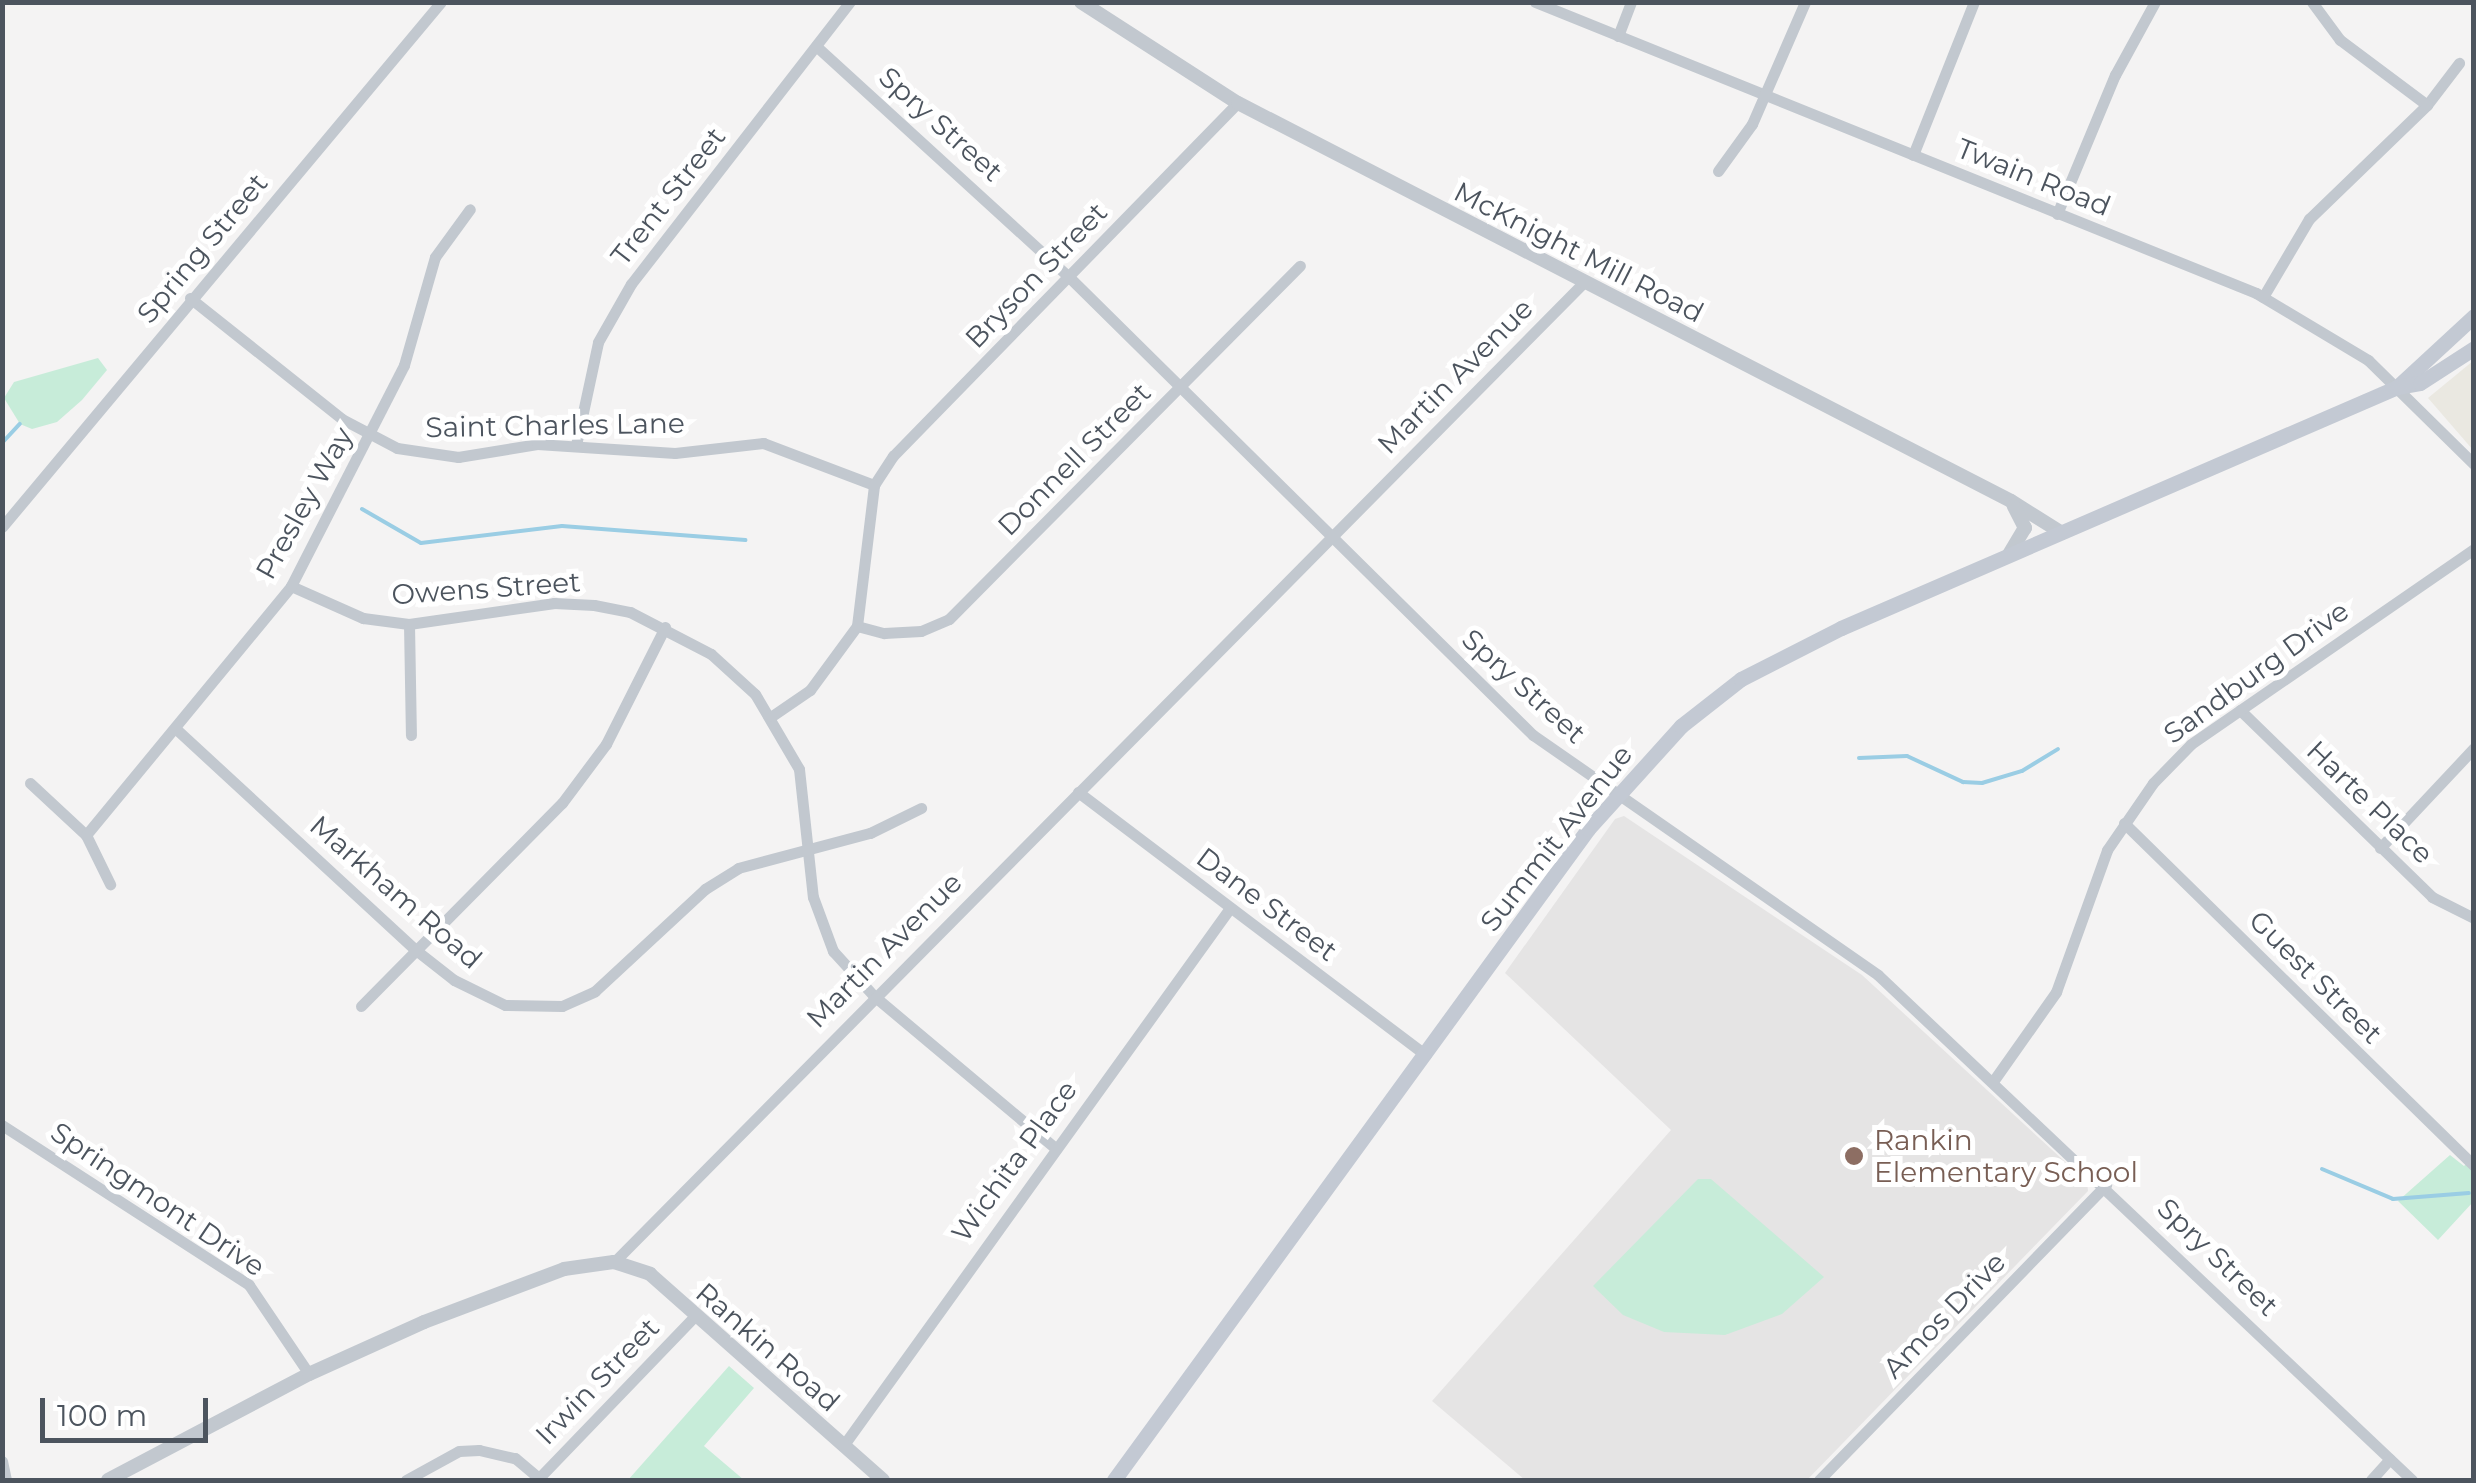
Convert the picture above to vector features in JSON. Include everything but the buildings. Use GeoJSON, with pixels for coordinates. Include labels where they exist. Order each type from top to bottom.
{"type":"FeatureCollection","features":[{"type":"Feature","properties":{"kind":"main road","name":"Summit Avenue"},"geometry":{"type":"LineString","coordinates":[[2396,387],[2474,316]]}},
{"type":"Feature","properties":{"kind":"main road","name":"Summit Avenue"},"geometry":{"type":"LineString","coordinates":[[1114,1480],[1615,794],[1681,726],[1741,679],[2007,557],[2396,387],[2420,383],[2474,348]]}},
{"type":"Feature","properties":{"kind":"street","name":"Spring Street"},"geometry":{"type":"LineString","coordinates":[[2,527],[441,2]]}},
{"type":"Feature","properties":{"kind":"street","name":"Trent Street"},"geometry":{"type":"LineString","coordinates":[[576,445],[589,370],[613,313],[850,2]]}},
{"type":"Feature","properties":{"kind":"street","name":"McKnight Mill Road"},"geometry":{"type":"LineString","coordinates":[[1081,2],[1238,103],[2011,501],[2062,533]]}},
{"type":"Feature","properties":{"kind":"street","name":"Twain Road"},"geometry":{"type":"LineString","coordinates":[[1535,2],[2264,297],[2341,339],[2474,464]]}},
{"type":"Feature","properties":{"kind":"street"},"geometry":{"type":"LineString","coordinates":[[1618,36],[1631,2]]}},
{"type":"Feature","properties":{"kind":"street"},"geometry":{"type":"LineString","coordinates":[[1718,171],[1764,96],[1805,2]]}},
{"type":"Feature","properties":{"kind":"street"},"geometry":{"type":"LineString","coordinates":[[1913,155],[1974,2]]}},
{"type":"Feature","properties":{"kind":"street"},"geometry":{"type":"LineString","coordinates":[[2057,214],[2116,76],[2156,2]]}},
{"type":"Feature","properties":{"kind":"street"},"geometry":{"type":"LineString","coordinates":[[2312,2],[2340,40],[2427,105]]}},
{"type":"Feature","properties":{"kind":"street","name":"Spry Street"},"geometry":{"type":"LineString","coordinates":[[816,46],[1070,278],[1533,734],[1859,960],[2106,1185],[2412,1480]]}},
{"type":"Feature","properties":{"kind":"street"},"geometry":{"type":"LineString","coordinates":[[2264,297],[2309,219],[2427,105],[2458,63]]}},
{"type":"Feature","properties":{"kind":"street","name":"Bryson Street"},"geometry":{"type":"LineString","coordinates":[[874,485],[893,456],[1238,103]]}},
{"type":"Feature","properties":{"kind":"street","name":"Presley Way"},"geometry":{"type":"LineString","coordinates":[[86,835],[291,586],[404,364],[435,256],[470,209]]}},
{"type":"Feature","properties":{"kind":"street","name":"Donnell Street"},"geometry":{"type":"LineString","coordinates":[[857,626],[884,633],[921,631],[949,618],[1300,266]]}},
{"type":"Feature","properties":{"kind":"street","name":"Martin Avenue"},"geometry":{"type":"LineString","coordinates":[[614,1262],[1583,283]]}},
{"type":"Feature","properties":{"kind":"street","name":"Saint Charles Lane"},"geometry":{"type":"LineString","coordinates":[[190,298],[370,436],[434,457],[576,445],[675,453],[763,443],[874,485]]}},
{"type":"Feature","properties":{"kind":"street"},"geometry":{"type":"LineString","coordinates":[[772,716],[810,690],[857,626],[874,485]]}},
{"type":"Feature","properties":{"kind":"street"},"geometry":{"type":"LineString","coordinates":[[2007,557],[2025,528],[2011,501]]}},
{"type":"Feature","properties":{"kind":"street","name":"Sandburg Drive"},"geometry":{"type":"LineString","coordinates":[[1994,1080],[2056,992],[2106,850],[2191,744],[2474,549]]}},
{"type":"Feature","properties":{"kind":"street","name":"Owens Street"},"geometry":{"type":"LineString","coordinates":[[291,586],[363,618],[408,624],[554,603],[630,612],[712,654],[772,716],[799,769],[820,925],[848,972],[1054,1147]]}},
{"type":"Feature","properties":{"kind":"street"},"geometry":{"type":"LineString","coordinates":[[408,624],[411,735]]}},
{"type":"Feature","properties":{"kind":"street"},"geometry":{"type":"LineString","coordinates":[[361,1006],[586,774],[665,628]]}},
{"type":"Feature","properties":{"kind":"street","name":"Harte Place"},"geometry":{"type":"LineString","coordinates":[[2240,710],[2432,897],[2474,918]]}},
{"type":"Feature","properties":{"kind":"street","name":"Markham Road"},"geometry":{"type":"LineString","coordinates":[[175,728],[417,950],[454,980],[505,1005],[562,1006],[617,976],[706,889],[768,856],[870,832],[922,808]]}},
{"type":"Feature","properties":{"kind":"street"},"geometry":{"type":"LineString","coordinates":[[2380,848],[2474,748]]}},
{"type":"Feature","properties":{"kind":"street"},"geometry":{"type":"LineString","coordinates":[[30,783],[86,835],[110,884]]}},
{"type":"Feature","properties":{"kind":"street","name":"Dane Street"},"geometry":{"type":"LineString","coordinates":[[1078,792],[1426,1055]]}},
{"type":"Feature","properties":{"kind":"street","name":"Guest Street"},"geometry":{"type":"LineString","coordinates":[[2124,823],[2470,1157]]}},
{"type":"Feature","properties":{"kind":"street","name":"Wichita Place"},"geometry":{"type":"LineString","coordinates":[[843,1446],[1054,1147],[1230,908]]}},
{"type":"Feature","properties":{"kind":"street","name":"Springmont Drive"},"geometry":{"type":"LineString","coordinates":[[2,1125],[249,1285],[309,1374]]}},
{"type":"Feature","properties":{"kind":"street","name":"Amos Drive"},"geometry":{"type":"LineString","coordinates":[[1819,1480],[2106,1185]]}},
{"type":"Feature","properties":{"kind":"street"},"geometry":{"type":"LineString","coordinates":[[108,1480],[309,1374],[564,1269],[614,1262]]}},
{"type":"Feature","properties":{"kind":"street","name":"Rankin Road"},"geometry":{"type":"LineString","coordinates":[[614,1262],[650,1274],[882,1480]]}},
{"type":"Feature","properties":{"kind":"street","name":"Irwin Street"},"geometry":{"type":"LineString","coordinates":[[538,1479],[695,1316]]}},
{"type":"Feature","properties":{"kind":"street"},"geometry":{"type":"LineString","coordinates":[[406,1480],[458,1451],[479,1450],[515,1458],[538,1479]]}},
{"type":"Feature","properties":{"kind":"street"},"geometry":{"type":"LineString","coordinates":[[2371,1480],[2390,1459]]}},
{"type":"Feature","properties":{"kind":"street"},"geometry":{"type":"LineString","coordinates":[[2,1461],[6,1480]]}},
{"type":"Feature","properties":{"kind":"shaded area"},"geometry":{"type":"Polygon","coordinates":[[[2473,361],[2473,450],[2428,398],[2473,361]]]}},
{"type":"Feature","properties":{"kind":"shaded area","name":"Rankin Elementary School"},"geometry":{"type":"Polygon","coordinates":[[[1624,816],[1862,975],[2087,1182],[2088,1191],[1807,1480],[1525,1480],[1432,1401],[1671,1130],[1505,973],[1615,819],[1624,816]]]}},
{"type":"Feature","properties":{"kind":"green space"},"geometry":{"type":"Polygon","coordinates":[[[98,358],[107,370],[57,422],[32,429],[20,424],[4,398],[14,382],[98,358]]]}},
{"type":"Feature","properties":{"kind":"green space"},"geometry":{"type":"Polygon","coordinates":[[[2450,1155],[2464,1166],[2473,1157],[2473,1202],[2438,1240],[2398,1201],[2450,1155]]]}},
{"type":"Feature","properties":{"kind":"green space"},"geometry":{"type":"Polygon","coordinates":[[[1698,1179],[1711,1179],[1824,1277],[1782,1314],[1725,1335],[1664,1332],[1623,1315],[1593,1286],[1698,1179]]]}},
{"type":"Feature","properties":{"kind":"green space"},"geometry":{"type":"Polygon","coordinates":[[[729,1366],[754,1388],[704,1446],[744,1480],[628,1480],[729,1366]]]}},
{"type":"Feature","properties":{"kind":"waterway"},"geometry":{"type":"LineString","coordinates":[[2,443],[20,424]]}},
{"type":"Feature","properties":{"kind":"waterway"},"geometry":{"type":"LineString","coordinates":[[362,509],[421,543],[562,526],[745,540]]}},
{"type":"Feature","properties":{"kind":"waterway"},"geometry":{"type":"LineString","coordinates":[[1859,758],[1907,756],[1963,782],[1982,783],[2022,771],[2058,749]]}},
{"type":"Feature","properties":{"kind":"waterway"},"geometry":{"type":"LineString","coordinates":[[2322,1169],[2393,1199],[2469,1193]]}},
{"type":"Feature","properties":{"kind":"place","name":"Rankin Elementary School"},"geometry":{"type":"Point","coordinates":[1854,1156]}}]}
